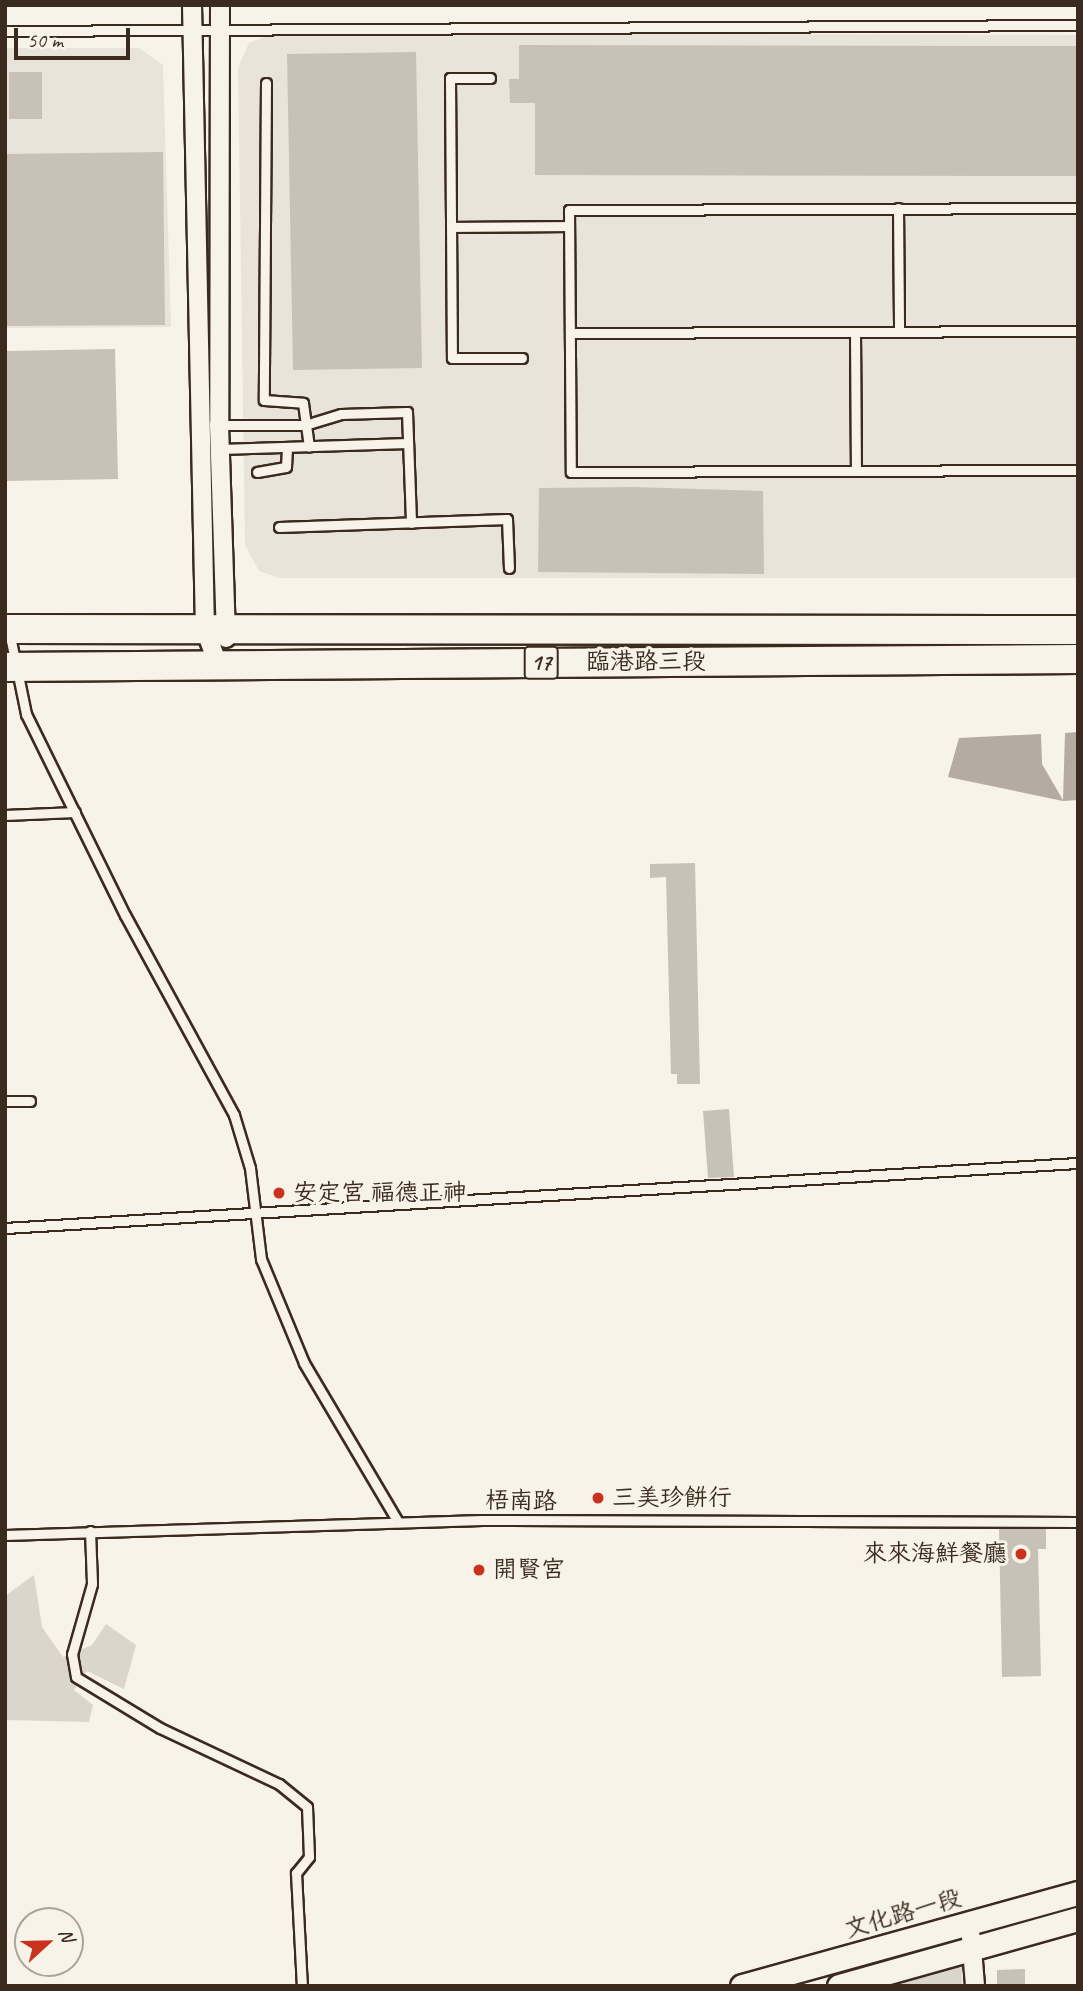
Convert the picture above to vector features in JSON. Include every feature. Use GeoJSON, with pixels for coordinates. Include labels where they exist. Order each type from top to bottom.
{"type":"FeatureCollection","features":[{"type":"Feature","properties":{"kind":"main road","name":"臨港路三段"},"geometry":{"type":"LineString","coordinates":[[7,629],[1078,630]]}},
{"type":"Feature","properties":{"kind":"main road","name":"臨港路三段"},"geometry":{"type":"LineString","coordinates":[[9,667],[1078,659]]}},
{"type":"Feature","properties":{"kind":"street"},"geometry":{"type":"LineString","coordinates":[[192,5],[218,665]]}},
{"type":"Feature","properties":{"kind":"street"},"geometry":{"type":"LineString","coordinates":[[217,629],[220,449],[220,5]]}},
{"type":"Feature","properties":{"kind":"street","name":"文化路一段"},"geometry":{"type":"LineString","coordinates":[[742,1986],[1078,1893]]}},
{"type":"Feature","properties":{"kind":"street","name":"文化路一段"},"geometry":{"type":"LineString","coordinates":[[839,1986],[1078,1919]]}},
{"type":"Feature","properties":{"kind":"street"},"geometry":{"type":"LineString","coordinates":[[966,1923],[975,1946],[975,1986]]}},
{"type":"Feature","properties":{"kind":"lane"},"geometry":{"type":"LineString","coordinates":[[5,31],[1078,25]]}},
{"type":"Feature","properties":{"kind":"lane"},"geometry":{"type":"LineString","coordinates":[[490,78],[450,78],[452,358],[522,358]]}},
{"type":"Feature","properties":{"kind":"lane"},"geometry":{"type":"LineString","coordinates":[[265,83],[264,400],[303,402],[309,447]]}},
{"type":"Feature","properties":{"kind":"lane"},"geometry":{"type":"LineString","coordinates":[[898,208],[899,332]]}},
{"type":"Feature","properties":{"kind":"lane"},"geometry":{"type":"LineString","coordinates":[[1078,208],[569,210],[571,472],[1078,470]]}},
{"type":"Feature","properties":{"kind":"lane"},"geometry":{"type":"LineString","coordinates":[[451,227],[569,226]]}},
{"type":"Feature","properties":{"kind":"lane"},"geometry":{"type":"LineString","coordinates":[[570,333],[1078,331]]}},
{"type":"Feature","properties":{"kind":"lane"},"geometry":{"type":"LineString","coordinates":[[855,332],[856,471]]}},
{"type":"Feature","properties":{"kind":"lane"},"geometry":{"type":"LineString","coordinates":[[219,425],[305,425],[341,414],[407,412],[411,523]]}},
{"type":"Feature","properties":{"kind":"lane"},"geometry":{"type":"LineString","coordinates":[[220,449],[408,443]]}},
{"type":"Feature","properties":{"kind":"lane"},"geometry":{"type":"LineString","coordinates":[[257,472],[286,467],[286,447]]}},
{"type":"Feature","properties":{"kind":"lane"},"geometry":{"type":"LineString","coordinates":[[279,527],[507,519],[509,568]]}},
{"type":"Feature","properties":{"kind":"lane"},"geometry":{"type":"LineString","coordinates":[[7,629],[9,667],[26,714],[234,1115],[250,1168],[252,1213],[261,1259],[304,1363],[398,1522]]}},
{"type":"Feature","properties":{"kind":"lane"},"geometry":{"type":"LineString","coordinates":[[5,815],[75,812]]}},
{"type":"Feature","properties":{"kind":"lane"},"geometry":{"type":"LineString","coordinates":[[5,1101],[30,1101]]}},
{"type":"Feature","properties":{"kind":"lane"},"geometry":{"type":"LineString","coordinates":[[5,1228],[1078,1163]]}},
{"type":"Feature","properties":{"kind":"lane","name":"梧南路"},"geometry":{"type":"LineString","coordinates":[[5,1535],[398,1522],[1078,1522]]}},
{"type":"Feature","properties":{"kind":"lane"},"geometry":{"type":"LineString","coordinates":[[90,1531],[92,1584],[72,1654],[76,1677],[160,1728],[279,1784],[307,1807],[309,1857],[296,1874],[302,1986]]}},
{"type":"Feature","properties":{"kind":"shaded area"},"geometry":{"type":"Polygon","coordinates":[[[273,33],[1078,35],[1078,578],[280,578],[259,571],[245,545],[238,68],[249,43],[273,33]]]}},
{"type":"Feature","properties":{"kind":"shaded area"},"geometry":{"type":"Polygon","coordinates":[[[5,48],[139,48],[163,65],[171,327],[5,328],[5,48]]]}},
{"type":"Feature","properties":{"kind":"shaded area"},"geometry":{"type":"Polygon","coordinates":[[[1078,732],[1078,800],[1063,801],[948,777],[959,738],[1041,734],[1042,764],[1063,800],[1065,733],[1078,732]]]}},
{"type":"Feature","properties":{"kind":"shaded area"},"geometry":{"type":"Polygon","coordinates":[[[34,1575],[42,1627],[63,1657],[92,1645],[106,1624],[136,1645],[124,1689],[87,1671],[74,1690],[93,1705],[89,1722],[5,1720],[5,1596],[34,1575]]]}},
{"type":"Feature","properties":{"kind":"shaded area"},"geometry":{"type":"Polygon","coordinates":[[[962,1960],[962,1986],[881,1986],[962,1960]]]}},
{"type":"Feature","properties":{"kind":"building"},"geometry":{"type":"Polygon","coordinates":[[[519,45],[1078,46],[1078,176],[535,175],[535,103],[510,103],[509,79],[519,79],[519,45]]]}},
{"type":"Feature","properties":{"kind":"building"},"geometry":{"type":"Polygon","coordinates":[[[416,52],[422,368],[293,370],[287,54],[416,52]]]}},
{"type":"Feature","properties":{"kind":"building"},"geometry":{"type":"Polygon","coordinates":[[[9,72],[42,72],[42,119],[9,119],[9,72]]]}},
{"type":"Feature","properties":{"kind":"building"},"geometry":{"type":"Polygon","coordinates":[[[163,152],[165,325],[5,326],[5,154],[163,152]]]}},
{"type":"Feature","properties":{"kind":"building"},"geometry":{"type":"Polygon","coordinates":[[[115,349],[118,479],[5,481],[5,351],[115,349]]]}},
{"type":"Feature","properties":{"kind":"building"},"geometry":{"type":"Polygon","coordinates":[[[633,487],[763,491],[764,574],[538,572],[539,488],[633,487]]]}},
{"type":"Feature","properties":{"kind":"building"},"geometry":{"type":"Polygon","coordinates":[[[695,863],[700,1084],[677,1084],[677,1074],[671,1074],[666,877],[650,878],[650,864],[695,863]]]}},
{"type":"Feature","properties":{"kind":"building"},"geometry":{"type":"Polygon","coordinates":[[[729,1109],[734,1177],[708,1178],[703,1111],[729,1109]]]}},
{"type":"Feature","properties":{"kind":"building"},"geometry":{"type":"Polygon","coordinates":[[[999,1529],[1046,1529],[1046,1549],[1038,1549],[1041,1676],[1002,1677],[999,1529]]]}},
{"type":"Feature","properties":{"kind":"building"},"geometry":{"type":"Polygon","coordinates":[[[1025,1969],[1025,1986],[997,1986],[997,1970],[1025,1969]]]}},
{"type":"Feature","properties":{"kind":"place","name":"安定宮 福德正神"},"geometry":{"type":"Point","coordinates":[279,1193]}},
{"type":"Feature","properties":{"kind":"place","name":"三美珍餅行"},"geometry":{"type":"Point","coordinates":[598,1498]}},
{"type":"Feature","properties":{"kind":"place","name":"來來海鮮餐廳"},"geometry":{"type":"Point","coordinates":[1021,1554]}},
{"type":"Feature","properties":{"kind":"place","name":"開賢宮"},"geometry":{"type":"Point","coordinates":[479,1570]}}]}
